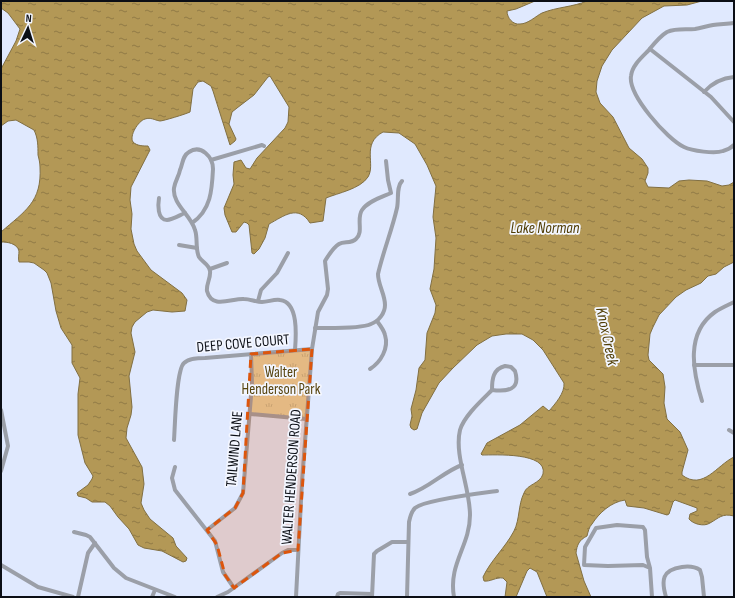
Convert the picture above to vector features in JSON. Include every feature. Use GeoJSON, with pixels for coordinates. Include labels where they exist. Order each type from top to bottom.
{"type":"FeatureCollection","features":[{"type":"Feature","properties":{"kind":"street"},"geometry":{"type":"LineString","coordinates":[[734,23],[670,31],[661,37],[633,70],[630,82],[639,100],[674,141],[689,149],[721,152],[734,145]]}},
{"type":"Feature","properties":{"kind":"street"},"geometry":{"type":"LineString","coordinates":[[650,49],[721,106],[734,122]]}},
{"type":"Feature","properties":{"kind":"street"},"geometry":{"type":"LineString","coordinates":[[704,92],[712,84],[734,77]]}},
{"type":"Feature","properties":{"kind":"street"},"geometry":{"type":"LineString","coordinates":[[211,160],[264,146]]}},
{"type":"Feature","properties":{"kind":"street"},"geometry":{"type":"LineString","coordinates":[[192,223],[203,213],[209,202],[213,171],[211,160],[200,150],[190,151],[184,156],[175,183],[174,191],[176,199],[192,223],[196,232],[199,257],[210,269],[207,292],[214,301],[223,302],[245,298],[263,302],[279,300],[288,304],[297,328],[295,350]]}},
{"type":"Feature","properties":{"kind":"street","name":"WALTER HENDERSON ROAD"},"geometry":{"type":"LineString","coordinates":[[296,597],[306,419],[312,350],[318,312],[327,295],[328,288],[325,260],[337,245],[341,243],[353,242],[358,238],[360,229],[359,215],[362,209],[374,201],[391,193],[386,161]]}},
{"type":"Feature","properties":{"kind":"street"},"geometry":{"type":"LineString","coordinates":[[315,328],[369,325],[377,320],[382,314],[385,305],[378,282],[378,274],[398,206],[399,187],[402,180]]}},
{"type":"Feature","properties":{"kind":"street"},"geometry":{"type":"LineString","coordinates":[[159,198],[158,208],[163,219],[167,220],[185,213]]}},
{"type":"Feature","properties":{"kind":"street"},"geometry":{"type":"LineString","coordinates":[[179,245],[197,248]]}},
{"type":"Feature","properties":{"kind":"street"},"geometry":{"type":"LineString","coordinates":[[258,301],[261,290],[277,274],[288,253]]}},
{"type":"Feature","properties":{"kind":"street"},"geometry":{"type":"LineString","coordinates":[[210,269],[227,263]]}},
{"type":"Feature","properties":{"kind":"street"},"geometry":{"type":"LineString","coordinates":[[702,401],[695,380],[695,340],[700,327],[714,312],[734,302]]}},
{"type":"Feature","properties":{"kind":"street"},"geometry":{"type":"LineString","coordinates":[[370,369],[375,366],[382,356],[386,344],[386,335],[377,320]]}},
{"type":"Feature","properties":{"kind":"street","name":"DEEP COVE COURT"},"geometry":{"type":"LineString","coordinates":[[174,440],[179,379],[182,364],[189,360],[295,350],[312,350]]}},
{"type":"Feature","properties":{"kind":"street","name":"TAILWIND LANE"},"geometry":{"type":"LineString","coordinates":[[207,530],[234,508],[241,498],[244,488],[252,376],[251,354]]}},
{"type":"Feature","properties":{"kind":"street"},"geometry":{"type":"LineString","coordinates":[[694,365],[734,365]]}},
{"type":"Feature","properties":{"kind":"street"},"geometry":{"type":"LineString","coordinates":[[454,597],[453,582],[455,565],[467,537],[469,522],[468,496],[459,442],[462,426],[492,390],[496,371],[505,366],[510,367],[515,371],[517,382],[514,387],[508,390],[492,390]]}},
{"type":"Feature","properties":{"kind":"street"},"geometry":{"type":"LineString","coordinates":[[1,410],[8,446],[1,470]]}},
{"type":"Feature","properties":{"kind":"street"},"geometry":{"type":"LineString","coordinates":[[250,414],[306,419]]}},
{"type":"Feature","properties":{"kind":"street"},"geometry":{"type":"LineString","coordinates":[[729,430],[734,433]]}},
{"type":"Feature","properties":{"kind":"street"},"geometry":{"type":"LineString","coordinates":[[410,494],[418,491],[454,468],[462,465]]}},
{"type":"Feature","properties":{"kind":"street"},"geometry":{"type":"LineString","coordinates":[[174,467],[172,478],[175,490],[217,545],[225,575],[234,588]]}},
{"type":"Feature","properties":{"kind":"street"},"geometry":{"type":"LineString","coordinates":[[406,597],[410,517],[415,508],[427,503],[497,491]]}},
{"type":"Feature","properties":{"kind":"street"},"geometry":{"type":"LineString","coordinates":[[650,568],[643,565],[584,565],[585,547],[596,528],[617,525],[643,527],[645,530],[647,557],[650,568],[652,597]]}},
{"type":"Feature","properties":{"kind":"street"},"geometry":{"type":"LineString","coordinates":[[74,532],[86,534],[95,543],[110,564],[121,575],[131,581],[175,597]]}},
{"type":"Feature","properties":{"kind":"street"},"geometry":{"type":"LineString","coordinates":[[337,597],[340,593],[372,596],[374,554],[392,542],[408,542]]}},
{"type":"Feature","properties":{"kind":"street"},"geometry":{"type":"LineString","coordinates":[[78,597],[88,553],[95,543]]}},
{"type":"Feature","properties":{"kind":"street"},"geometry":{"type":"LineString","coordinates":[[217,597],[234,588],[282,553],[288,550],[298,550]]}},
{"type":"Feature","properties":{"kind":"street"},"geometry":{"type":"LineString","coordinates":[[1,565],[38,587],[73,597]]}},
{"type":"Feature","properties":{"kind":"street"},"geometry":{"type":"LineString","coordinates":[[666,597],[663,580],[667,573],[672,569],[695,567],[700,570],[704,597]]}},
{"type":"Feature","properties":{"kind":"street"},"geometry":{"type":"LineString","coordinates":[[152,597],[155,590]]}},
{"type":"Feature","properties":{"kind":"highlighted area"},"geometry":{"type":"Polygon","coordinates":[[[312,349],[298,550],[282,553],[234,588],[225,575],[217,545],[207,530],[235,508],[243,493],[251,354],[312,349]]]}},
{"type":"Feature","properties":{"kind":"green space","name":"Walter Henderson Park"},"geometry":{"type":"Polygon","coordinates":[[[312,350],[306,419],[250,414],[251,354],[312,350]]]}},
{"type":"Feature","properties":{"kind":"water","name":"Lake Norman"},"geometry":{"type":"Polygon","coordinates":[[[1,1],[535,1],[507,11],[511,20],[517,24],[523,24],[542,13],[587,1],[702,1],[687,5],[664,6],[642,18],[612,50],[602,66],[597,81],[596,92],[600,103],[613,117],[629,148],[642,159],[648,168],[645,181],[648,187],[669,188],[679,181],[689,180],[707,181],[722,186],[729,185],[734,182],[734,262],[724,267],[716,274],[708,276],[701,283],[686,290],[676,297],[659,315],[650,334],[648,355],[649,360],[663,374],[665,387],[664,403],[667,419],[680,432],[688,450],[682,475],[690,479],[697,480],[703,478],[710,475],[734,457],[734,516],[724,516],[708,524],[702,525],[689,519],[690,514],[697,511],[697,508],[675,500],[669,514],[667,515],[644,508],[627,506],[625,500],[620,501],[610,506],[598,516],[590,527],[587,536],[580,541],[577,548],[576,553],[584,581],[591,597],[547,597],[537,572],[530,568],[527,571],[516,597],[505,597],[507,582],[503,578],[484,581],[483,577],[486,571],[514,531],[522,498],[526,490],[539,480],[543,474],[542,467],[537,462],[529,458],[508,455],[481,454],[487,443],[520,425],[543,406],[549,411],[557,402],[563,391],[564,383],[543,350],[533,340],[522,334],[492,336],[477,345],[439,383],[422,413],[417,429],[414,430],[411,428],[411,409],[416,390],[419,368],[425,360],[427,333],[435,313],[436,305],[430,289],[434,269],[436,238],[433,217],[436,186],[427,165],[415,144],[399,133],[383,132],[372,142],[370,154],[371,166],[368,177],[360,185],[354,188],[326,198],[323,221],[310,223],[301,214],[291,213],[285,215],[269,224],[265,238],[259,249],[254,254],[252,253],[249,225],[244,222],[236,232],[232,232],[225,215],[224,208],[234,184],[234,162],[241,160],[246,168],[250,169],[257,158],[285,128],[288,122],[289,107],[270,76],[254,95],[232,112],[229,124],[236,139],[230,145],[211,86],[203,81],[198,82],[193,89],[190,112],[162,121],[151,118],[142,120],[132,136],[133,142],[138,145],[148,146],[150,150],[131,187],[131,229],[134,244],[137,251],[151,270],[182,293],[187,300],[185,311],[172,312],[153,310],[147,312],[135,322],[132,327],[131,333],[135,352],[129,376],[132,407],[126,438],[142,467],[144,484],[141,503],[144,510],[150,519],[173,538],[176,546],[187,558],[186,561],[183,562],[162,551],[144,548],[138,545],[129,529],[110,506],[105,502],[92,502],[86,498],[78,496],[77,493],[88,485],[93,476],[85,463],[78,435],[78,394],[80,378],[72,363],[72,345],[61,328],[51,283],[47,273],[34,263],[19,262],[18,248],[9,243],[1,242],[1,232],[18,218],[35,197],[40,179],[40,162],[37,139],[34,130],[16,120],[8,121],[1,126],[1,69],[16,41],[20,29],[8,13],[1,8],[1,1]]]}},
{"type":"Feature","properties":{"kind":"water label","name":"Knox Creek"},"geometry":{"type":"Point","coordinates":[608,336]}}]}
